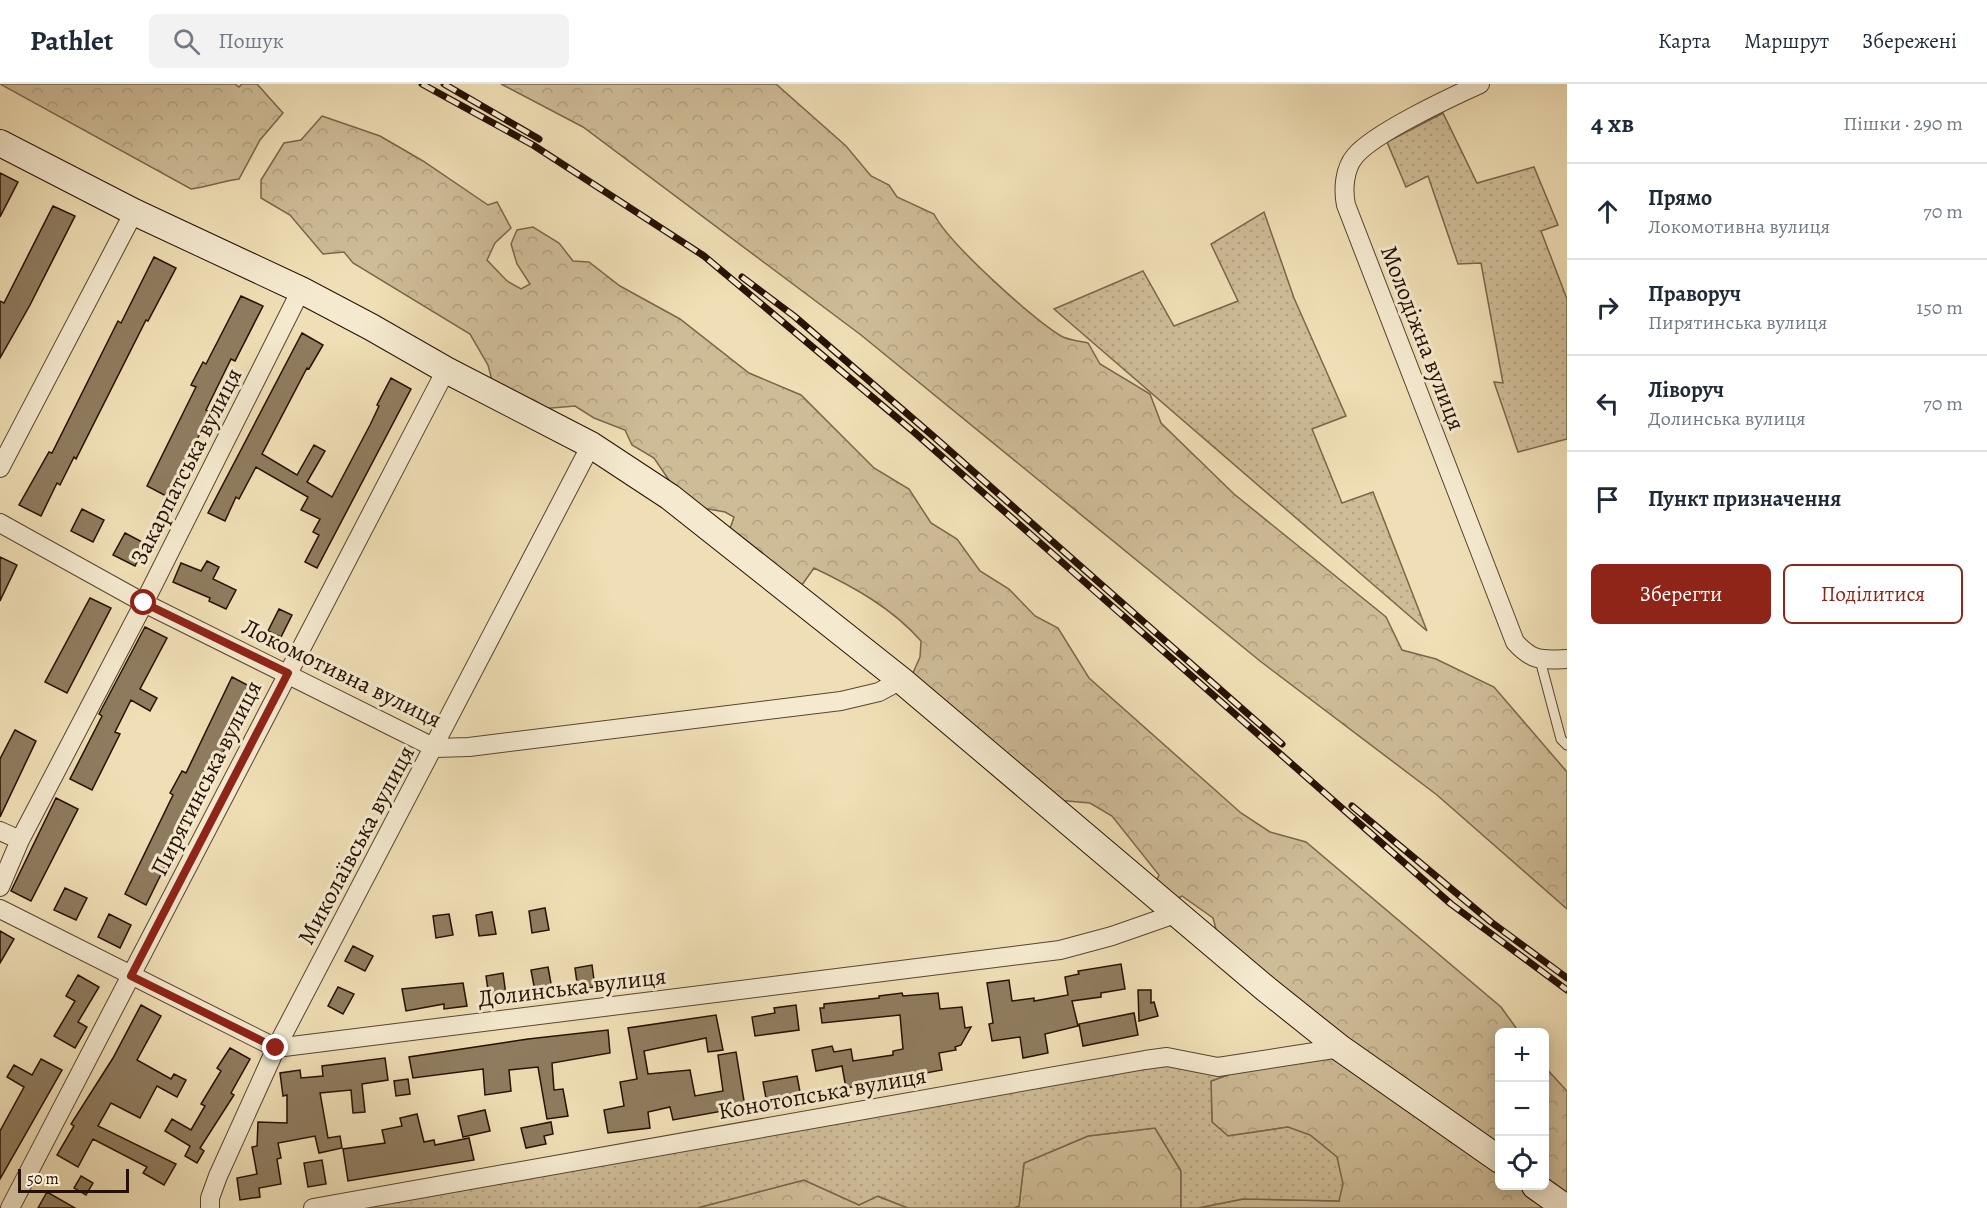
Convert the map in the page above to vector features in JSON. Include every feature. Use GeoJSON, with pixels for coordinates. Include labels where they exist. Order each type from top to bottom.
{"type":"FeatureCollection","features":[{"type":"Feature","properties":{"kind":"street","name":"Молодіжна вулиця"},"geometry":{"type":"LineString","coordinates":[[1480,84],[1403,123],[1354,156],[1343,192],[1346,205],[1515,642],[1525,654],[1540,660]]}},
{"type":"Feature","properties":{"kind":"street"},"geometry":{"type":"LineString","coordinates":[[0,143],[134,212],[301,290],[446,370],[591,445],[679,504],[901,680],[1175,914],[1340,1048],[1495,1156]]}},
{"type":"Feature","properties":{"kind":"street"},"geometry":{"type":"LineString","coordinates":[[0,468],[134,212]]}},
{"type":"Feature","properties":{"kind":"street","name":"Закарпатська вулиця"},"geometry":{"type":"LineString","coordinates":[[0,887],[20,840],[144,603],[301,290]]}},
{"type":"Feature","properties":{"kind":"street","name":"Пирятинська вулиця"},"geometry":{"type":"LineString","coordinates":[[10,1208],[446,370]]}},
{"type":"Feature","properties":{"kind":"street","name":"Миколаївська вулиця"},"geometry":{"type":"LineString","coordinates":[[210,1208],[210,1198],[218,1176],[276,1048],[591,445]]}},
{"type":"Feature","properties":{"kind":"street","name":"Локомотивна вулиця"},"geometry":{"type":"LineString","coordinates":[[0,524],[144,603],[435,747],[469,747],[841,701],[879,692],[901,680]]}},
{"type":"Feature","properties":{"kind":"street"},"geometry":{"type":"LineString","coordinates":[[1540,660],[1567,659]]}},
{"type":"Feature","properties":{"kind":"street"},"geometry":{"type":"LineString","coordinates":[[0,831],[20,840]]}},
{"type":"Feature","properties":{"kind":"street"},"geometry":{"type":"LineString","coordinates":[[0,909],[276,1048]]}},
{"type":"Feature","properties":{"kind":"street","name":"Долинська вулиця"},"geometry":{"type":"LineString","coordinates":[[276,1048],[1060,950],[1112,936],[1175,914]]}},
{"type":"Feature","properties":{"kind":"street","name":"Конотопська вулиця"},"geometry":{"type":"LineString","coordinates":[[313,1208],[1145,1059],[1167,1057],[1218,1067],[1340,1048]]}},
{"type":"Feature","properties":{"kind":"street"},"geometry":{"type":"LineString","coordinates":[[1542,1190],[1566,1208]]}},
{"type":"Feature","properties":{"kind":"lane"},"geometry":{"type":"LineString","coordinates":[[1540,660],[1560,739],[1567,745]]}},
{"type":"Feature","properties":{"kind":"green space"},"geometry":{"type":"Polygon","coordinates":[[[0,84],[235,84],[239,87],[242,84],[257,84],[283,113],[260,140],[239,179],[191,189],[0,84]]]}},
{"type":"Feature","properties":{"kind":"green space"},"geometry":{"type":"Polygon","coordinates":[[[501,84],[776,84],[846,146],[871,176],[889,185],[897,197],[934,214],[942,227],[973,261],[1031,313],[1061,336],[1088,343],[1100,364],[1150,394],[1161,423],[1234,494],[1386,617],[1402,650],[1436,659],[1494,687],[1567,772],[1567,909],[1437,795],[1260,661],[861,335],[583,127],[501,84]]]}},
{"type":"Feature","properties":{"kind":"green space"},"geometry":{"type":"Polygon","coordinates":[[[1443,113],[1477,183],[1534,167],[1558,225],[1541,231],[1567,299],[1567,439],[1518,452],[1494,382],[1503,383],[1481,263],[1458,264],[1428,176],[1406,187],[1387,142],[1443,113]]]}},
{"type":"Feature","properties":{"kind":"green space"},"geometry":{"type":"Polygon","coordinates":[[[322,116],[380,136],[423,161],[488,205],[497,202],[511,228],[495,243],[487,260],[507,281],[521,289],[530,284],[517,264],[511,244],[517,230],[533,227],[559,243],[573,261],[589,262],[620,286],[680,319],[749,373],[801,395],[874,468],[909,489],[931,523],[957,539],[980,571],[1009,589],[1035,616],[1058,628],[1089,678],[1241,813],[1270,832],[1306,842],[1501,1007],[1516,1028],[1495,1028],[1495,1148],[1220,944],[1213,918],[1182,896],[1172,901],[1154,886],[1159,875],[1112,816],[1090,803],[1056,800],[912,675],[920,657],[921,641],[885,608],[814,568],[797,592],[727,537],[734,517],[725,512],[686,505],[654,458],[632,445],[625,430],[594,418],[575,406],[540,409],[494,388],[488,365],[470,334],[353,263],[344,252],[323,254],[290,215],[261,198],[261,180],[284,143],[301,140],[322,116]]]}},
{"type":"Feature","properties":{"kind":"green space"},"geometry":{"type":"Polygon","coordinates":[[[1264,212],[1294,298],[1346,416],[1312,429],[1342,503],[1373,492],[1427,631],[1054,309],[1143,271],[1174,326],[1238,301],[1211,244],[1264,212]]]}},
{"type":"Feature","properties":{"kind":"green space"},"geometry":{"type":"Polygon","coordinates":[[[1340,1053],[1495,1171],[1495,1190],[1522,1190],[1549,1208],[1198,1208],[1243,1199],[1339,1201],[1288,1127],[1228,1136],[1212,1122],[1211,1081],[1239,1071],[1340,1053]]]}},
{"type":"Feature","properties":{"kind":"green space"},"geometry":{"type":"Polygon","coordinates":[[[1162,1062],[1239,1071],[1211,1081],[1212,1122],[1228,1136],[1288,1127],[1310,1135],[1337,1157],[1343,1184],[1339,1201],[1243,1199],[1198,1208],[1181,1208],[1181,1171],[1155,1128],[1088,1136],[1024,1163],[1019,1206],[1014,1208],[908,1208],[878,1196],[859,1205],[804,1180],[697,1208],[355,1208],[1162,1062]]]}},
{"type":"Feature","properties":{"kind":"green space"},"geometry":{"type":"Polygon","coordinates":[[[1549,1071],[1567,1091],[1567,1200],[1549,1186],[1549,1071]]]}},
{"type":"Feature","properties":{"kind":"green space"},"geometry":{"type":"Polygon","coordinates":[[[1155,1128],[1181,1171],[1181,1208],[1014,1208],[1019,1206],[1024,1163],[1088,1136],[1155,1128]]]}},
{"type":"Feature","properties":{"kind":"green space"},"geometry":{"type":"Polygon","coordinates":[[[804,1180],[859,1205],[877,1196],[908,1208],[697,1208],[804,1180]]]}},
{"type":"Feature","properties":{"kind":"building"},"geometry":{"type":"Polygon","coordinates":[[[0,173],[18,182],[0,217],[0,173]]]}},
{"type":"Feature","properties":{"kind":"building"},"geometry":{"type":"Polygon","coordinates":[[[53,206],[75,216],[0,358],[0,301],[4,303],[53,206]]]}},
{"type":"Feature","properties":{"kind":"building"},"geometry":{"type":"Polygon","coordinates":[[[154,257],[176,268],[148,321],[146,320],[76,459],[74,457],[60,485],[57,483],[41,516],[19,505],[49,452],[52,453],[118,321],[121,323],[154,257]]]}},
{"type":"Feature","properties":{"kind":"building"},"geometry":{"type":"Polygon","coordinates":[[[241,296],[263,306],[235,361],[231,359],[206,410],[211,412],[168,497],[147,486],[196,387],[191,385],[203,362],[206,364],[241,296]]]}},
{"type":"Feature","properties":{"kind":"building"},"geometry":{"type":"Polygon","coordinates":[[[302,333],[323,345],[309,369],[307,368],[262,454],[297,475],[314,445],[325,451],[307,482],[332,497],[370,425],[391,378],[411,389],[317,568],[305,562],[319,535],[313,532],[320,519],[301,510],[308,497],[256,467],[239,499],[236,497],[225,521],[208,513],[302,333]]]}},
{"type":"Feature","properties":{"kind":"building"},"geometry":{"type":"Polygon","coordinates":[[[82,509],[104,520],[93,542],[71,531],[82,509]]]}},
{"type":"Feature","properties":{"kind":"building"},"geometry":{"type":"Polygon","coordinates":[[[125,533],[146,544],[135,566],[113,555],[125,533]]]}},
{"type":"Feature","properties":{"kind":"building"},"geometry":{"type":"Polygon","coordinates":[[[0,557],[17,565],[0,601],[0,557]]]}},
{"type":"Feature","properties":{"kind":"building"},"geometry":{"type":"Polygon","coordinates":[[[207,561],[219,567],[213,579],[236,590],[226,609],[209,601],[210,598],[173,582],[181,563],[201,571],[207,561]]]}},
{"type":"Feature","properties":{"kind":"building"},"geometry":{"type":"Polygon","coordinates":[[[90,598],[111,608],[67,693],[45,682],[90,598]]]}},
{"type":"Feature","properties":{"kind":"building"},"geometry":{"type":"Polygon","coordinates":[[[279,609],[292,615],[281,637],[268,631],[279,609]]]}},
{"type":"Feature","properties":{"kind":"building"},"geometry":{"type":"Polygon","coordinates":[[[145,627],[167,638],[140,689],[157,698],[150,711],[131,700],[115,732],[120,734],[92,790],[70,779],[102,716],[99,714],[145,627]]]}},
{"type":"Feature","properties":{"kind":"building"},"geometry":{"type":"Polygon","coordinates":[[[232,677],[253,688],[213,774],[208,772],[186,816],[189,817],[146,905],[125,894],[173,795],[170,793],[182,771],[186,773],[232,677]]]}},
{"type":"Feature","properties":{"kind":"building"},"geometry":{"type":"Polygon","coordinates":[[[15,730],[36,741],[0,817],[0,759],[15,730]]]}},
{"type":"Feature","properties":{"kind":"building"},"geometry":{"type":"Polygon","coordinates":[[[56,798],[78,809],[31,901],[11,891],[56,798]]]}},
{"type":"Feature","properties":{"kind":"building"},"geometry":{"type":"Polygon","coordinates":[[[65,888],[87,898],[76,920],[54,910],[65,888]]]}},
{"type":"Feature","properties":{"kind":"building"},"geometry":{"type":"Polygon","coordinates":[[[545,908],[549,930],[532,933],[529,911],[545,908]]]}},
{"type":"Feature","properties":{"kind":"building"},"geometry":{"type":"Polygon","coordinates":[[[492,912],[496,934],[479,936],[476,915],[492,912]]]}},
{"type":"Feature","properties":{"kind":"building"},"geometry":{"type":"Polygon","coordinates":[[[109,914],[131,925],[120,948],[98,937],[109,914]]]}},
{"type":"Feature","properties":{"kind":"building"},"geometry":{"type":"Polygon","coordinates":[[[449,914],[453,935],[436,938],[433,916],[449,914]]]}},
{"type":"Feature","properties":{"kind":"building"},"geometry":{"type":"Polygon","coordinates":[[[0,931],[14,939],[0,963],[0,931]]]}},
{"type":"Feature","properties":{"kind":"building"},"geometry":{"type":"Polygon","coordinates":[[[353,946],[373,956],[365,971],[345,961],[353,946]]]}},
{"type":"Feature","properties":{"kind":"building"},"geometry":{"type":"Polygon","coordinates":[[[1121,964],[1125,989],[1101,993],[1101,997],[1072,1001],[1078,1026],[1045,1034],[1048,1053],[1023,1058],[1020,1037],[992,1041],[989,1024],[993,1023],[987,983],[1009,980],[1012,1001],[1034,998],[1034,1001],[1068,995],[1065,977],[1079,974],[1078,971],[1121,964]]]}},
{"type":"Feature","properties":{"kind":"building"},"geometry":{"type":"Polygon","coordinates":[[[592,965],[595,987],[578,990],[575,968],[592,965]]]}},
{"type":"Feature","properties":{"kind":"building"},"geometry":{"type":"Polygon","coordinates":[[[548,967],[552,989],[535,991],[531,970],[548,967]]]}},
{"type":"Feature","properties":{"kind":"building"},"geometry":{"type":"Polygon","coordinates":[[[503,973],[506,995],[489,997],[486,976],[503,973]]]}},
{"type":"Feature","properties":{"kind":"building"},"geometry":{"type":"Polygon","coordinates":[[[78,975],[99,987],[78,1022],[87,1027],[75,1048],[54,1036],[75,1001],[66,996],[78,975]]]}},
{"type":"Feature","properties":{"kind":"building"},"geometry":{"type":"Polygon","coordinates":[[[463,983],[467,1006],[444,1009],[444,1004],[406,1011],[402,989],[463,983]]]}},
{"type":"Feature","properties":{"kind":"building"},"geometry":{"type":"Polygon","coordinates":[[[338,987],[354,994],[343,1014],[328,1006],[338,987]]]}},
{"type":"Feature","properties":{"kind":"building"},"geometry":{"type":"Polygon","coordinates":[[[1138,990],[1151,990],[1151,1003],[1154,1002],[1158,1016],[1139,1021],[1138,990]]]}},
{"type":"Feature","properties":{"kind":"building"},"geometry":{"type":"Polygon","coordinates":[[[902,993],[903,996],[938,993],[940,1009],[962,1007],[965,1028],[971,1027],[961,1045],[955,1047],[956,1050],[939,1053],[942,1070],[846,1088],[842,1066],[816,1071],[812,1050],[832,1046],[834,1052],[851,1049],[853,1061],[893,1055],[893,1051],[903,1049],[900,1015],[822,1023],[820,1008],[824,1008],[824,1004],[902,993]]]}},
{"type":"Feature","properties":{"kind":"building"},"geometry":{"type":"Polygon","coordinates":[[[141,1005],[161,1016],[137,1060],[171,1079],[174,1074],[186,1080],[177,1097],[157,1086],[140,1118],[111,1103],[98,1126],[176,1164],[164,1185],[143,1173],[147,1167],[93,1139],[78,1167],[57,1155],[74,1126],[71,1124],[113,1058],[141,1005]]]}},
{"type":"Feature","properties":{"kind":"building"},"geometry":{"type":"Polygon","coordinates":[[[796,1005],[799,1030],[755,1036],[752,1017],[775,1013],[774,1008],[796,1005]]]}},
{"type":"Feature","properties":{"kind":"building"},"geometry":{"type":"Polygon","coordinates":[[[1134,1013],[1138,1035],[1083,1046],[1079,1024],[1134,1013]]]}},
{"type":"Feature","properties":{"kind":"building"},"geometry":{"type":"Polygon","coordinates":[[[716,1015],[723,1050],[708,1052],[706,1038],[644,1051],[648,1074],[690,1070],[695,1096],[723,1091],[718,1055],[736,1052],[745,1107],[673,1120],[670,1107],[648,1112],[650,1128],[608,1133],[604,1110],[624,1106],[620,1082],[637,1079],[628,1028],[716,1015]]]}},
{"type":"Feature","properties":{"kind":"building"},"geometry":{"type":"Polygon","coordinates":[[[608,1030],[610,1053],[552,1063],[554,1090],[563,1089],[568,1116],[547,1119],[538,1067],[509,1070],[511,1091],[485,1095],[483,1069],[413,1078],[409,1057],[528,1039],[608,1030]]]}},
{"type":"Feature","properties":{"kind":"building"},"geometry":{"type":"Polygon","coordinates":[[[230,1048],[250,1059],[231,1093],[234,1095],[200,1148],[204,1151],[197,1163],[185,1156],[190,1146],[165,1131],[172,1119],[191,1130],[205,1106],[201,1104],[221,1071],[217,1068],[230,1048]]]}},
{"type":"Feature","properties":{"kind":"building"},"geometry":{"type":"Polygon","coordinates":[[[385,1058],[388,1080],[362,1084],[365,1112],[353,1113],[351,1090],[320,1093],[328,1138],[340,1136],[342,1148],[319,1153],[315,1136],[278,1143],[281,1158],[277,1159],[281,1184],[259,1188],[260,1197],[240,1200],[237,1178],[257,1174],[252,1147],[257,1146],[258,1122],[287,1123],[287,1095],[283,1096],[280,1073],[300,1070],[301,1078],[323,1076],[322,1066],[385,1058]]]}},
{"type":"Feature","properties":{"kind":"building"},"geometry":{"type":"Polygon","coordinates":[[[41,1059],[62,1070],[0,1179],[0,1131],[24,1087],[7,1077],[14,1065],[32,1075],[41,1059]]]}},
{"type":"Feature","properties":{"kind":"building"},"geometry":{"type":"Polygon","coordinates":[[[797,1076],[800,1092],[788,1095],[789,1100],[767,1104],[763,1082],[797,1076]]]}},
{"type":"Feature","properties":{"kind":"building"},"geometry":{"type":"Polygon","coordinates":[[[408,1079],[410,1094],[396,1096],[394,1081],[408,1079]]]}},
{"type":"Feature","properties":{"kind":"building"},"geometry":{"type":"Polygon","coordinates":[[[485,1110],[490,1131],[463,1137],[458,1116],[485,1110]]]}},
{"type":"Feature","properties":{"kind":"building"},"geometry":{"type":"Polygon","coordinates":[[[417,1114],[424,1142],[434,1140],[435,1145],[469,1138],[474,1160],[348,1181],[343,1149],[385,1143],[382,1130],[402,1126],[400,1118],[417,1114]]]}},
{"type":"Feature","properties":{"kind":"building"},"geometry":{"type":"Polygon","coordinates":[[[551,1122],[553,1134],[544,1136],[546,1144],[526,1148],[521,1128],[551,1122]]]}},
{"type":"Feature","properties":{"kind":"building"},"geometry":{"type":"Polygon","coordinates":[[[322,1160],[326,1184],[308,1187],[304,1163],[322,1160]]]}},
{"type":"Feature","properties":{"kind":"building"},"geometry":{"type":"Polygon","coordinates":[[[81,1176],[93,1183],[86,1195],[74,1188],[81,1176]]]}},
{"type":"Feature","properties":{"kind":"building"},"geometry":{"type":"Polygon","coordinates":[[[47,1192],[75,1208],[38,1208],[47,1192]]]}},
{"type":"Feature","properties":{"kind":"railway"},"geometry":{"type":"LineString","coordinates":[[422,84],[533,145],[704,256],[914,432],[1451,904],[1567,990]]}},
{"type":"Feature","properties":{"kind":"railway"},"geometry":{"type":"LineString","coordinates":[[444,84],[539,139]]}},
{"type":"Feature","properties":{"kind":"railway"},"geometry":{"type":"LineString","coordinates":[[742,277],[794,316],[933,436],[1282,744]]}},
{"type":"Feature","properties":{"kind":"railway"},"geometry":{"type":"LineString","coordinates":[[1352,806],[1491,922],[1567,978]]}},
{"type":"Feature","properties":{"kind":"route"},"geometry":{"type":"LineString","coordinates":[[144,603],[288,673],[131,976],[276,1048]]}}]}
